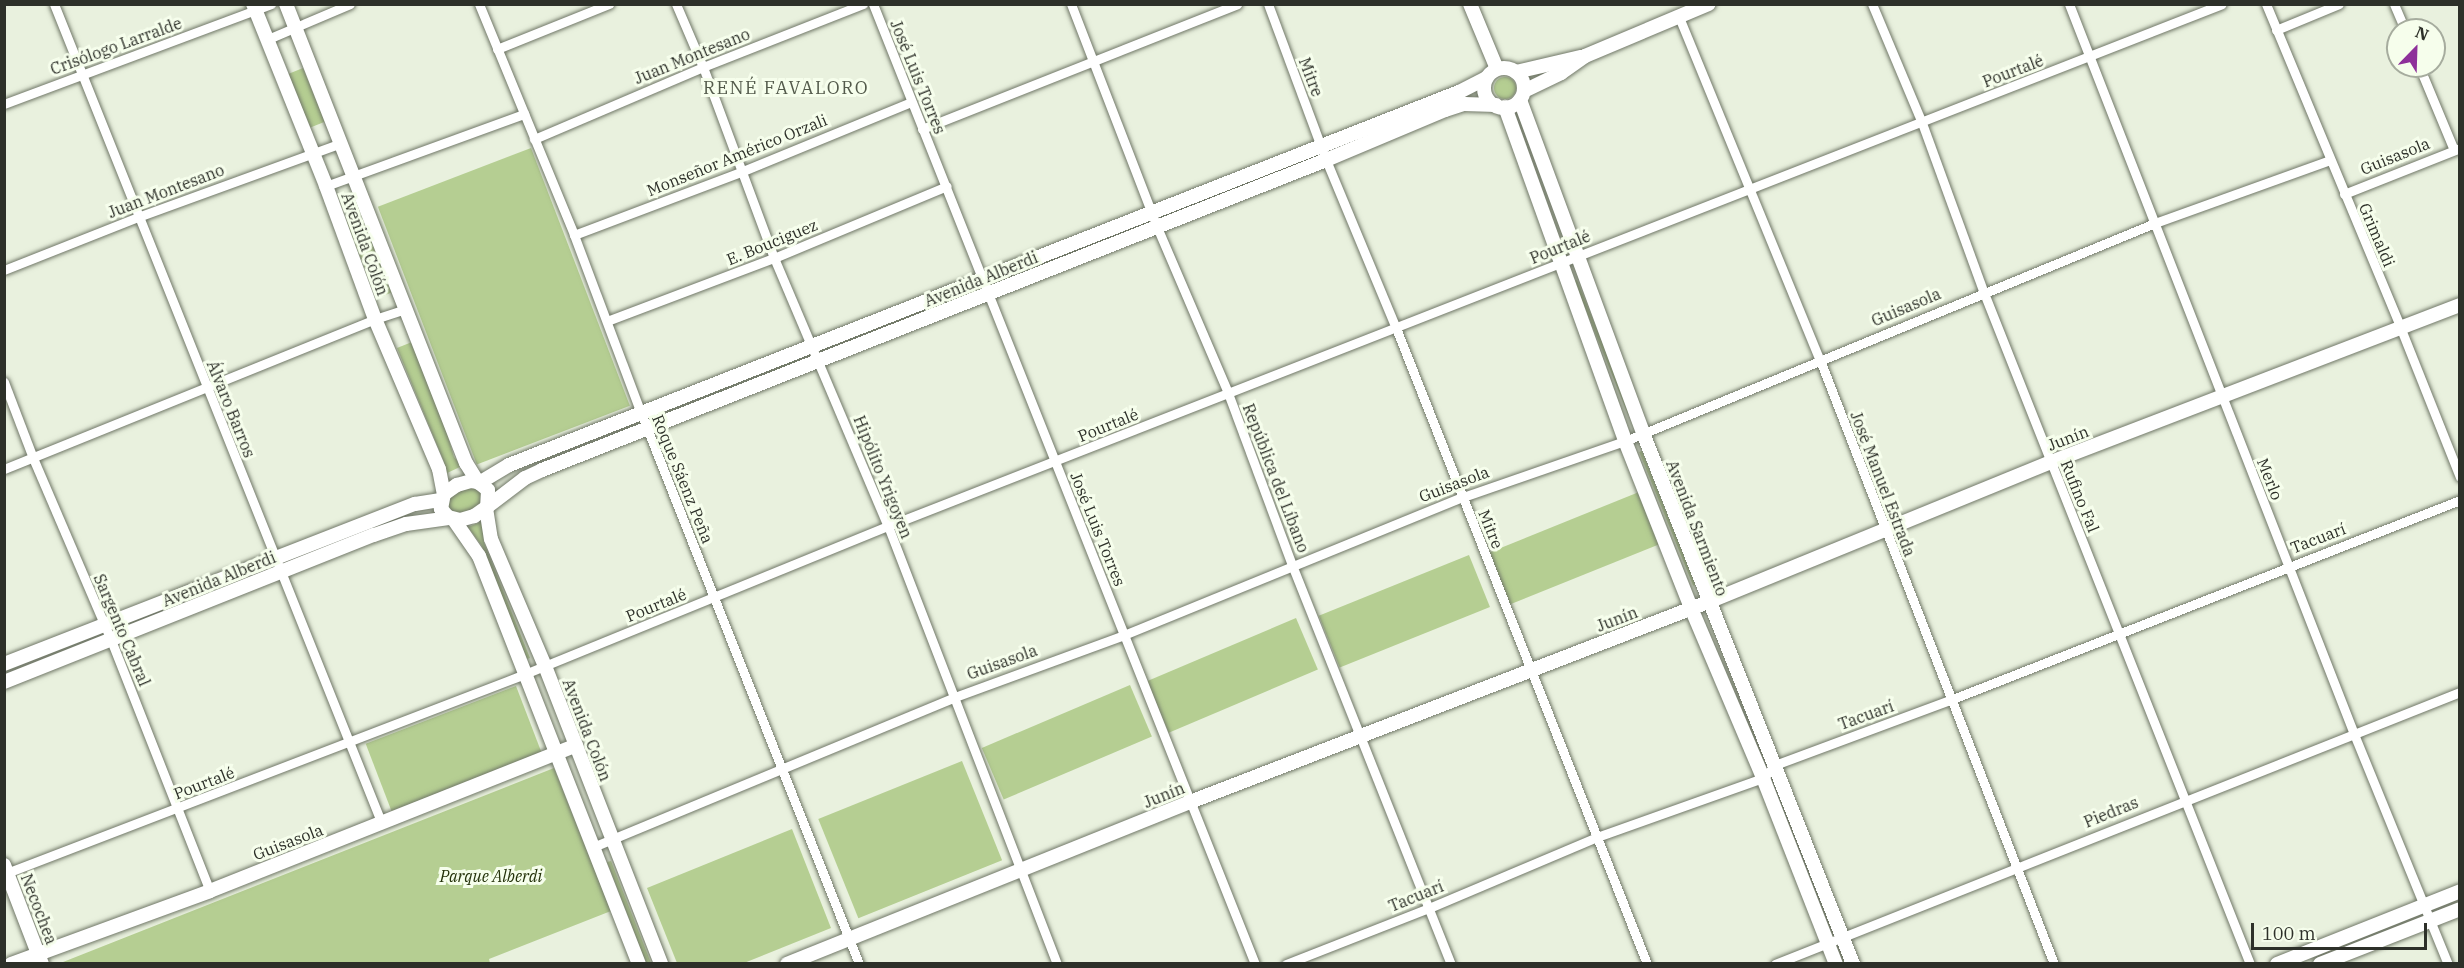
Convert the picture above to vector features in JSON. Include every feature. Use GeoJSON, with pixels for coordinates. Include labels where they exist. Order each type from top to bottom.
{"type":"FeatureCollection","features":[{"type":"Feature","properties":{"kind":"main road","name":"Avenida Colón"},"geometry":{"type":"LineString","coordinates":[[286,4],[465,463],[479,483]]}},
{"type":"Feature","properties":{"kind":"main road"},"geometry":{"type":"LineString","coordinates":[[1470,4],[1492,74],[1487,97],[1501,106],[1561,73],[1585,56],[1709,4]]}},
{"type":"Feature","properties":{"kind":"main road","name":"Avenida Colón"},"geometry":{"type":"LineString","coordinates":[[254,8],[326,186],[375,319],[439,469],[443,497]]}},
{"type":"Feature","properties":{"kind":"main road"},"geometry":{"type":"LineString","coordinates":[[1516,72],[1555,61],[1585,56]]}},
{"type":"Feature","properties":{"kind":"main road"},"geometry":{"type":"LineString","coordinates":[[1492,74],[1509,68],[1516,72],[1522,79],[1522,96]]}},
{"type":"Feature","properties":{"kind":"main road","name":"Avenida Alberdi"},"geometry":{"type":"LineString","coordinates":[[479,483],[508,465],[1152,213],[1492,74]]}},
{"type":"Feature","properties":{"kind":"main road","name":"Avenida Sarmiento"},"geometry":{"type":"LineString","coordinates":[[1522,96],[1577,255],[1643,433],[1708,602],[1853,963]]}},
{"type":"Feature","properties":{"kind":"main road","name":"Avenida Alberdi"},"geometry":{"type":"LineString","coordinates":[[486,507],[525,478],[542,470],[1326,160],[1445,110],[1464,104],[1501,106]]}},
{"type":"Feature","properties":{"kind":"main road","name":"Avenida Sarmiento"},"geometry":{"type":"LineString","coordinates":[[1501,106],[1562,262],[1625,441],[1836,963]]}},
{"type":"Feature","properties":{"kind":"main road","name":"Junín"},"geometry":{"type":"LineString","coordinates":[[787,963],[1360,735],[1708,602],[2051,462],[2460,305]]}},
{"type":"Feature","properties":{"kind":"main road"},"geometry":{"type":"LineString","coordinates":[[452,519],[474,516],[486,507],[488,490],[479,483],[457,485],[443,497],[441,509],[452,519],[478,556],[639,963]]}},
{"type":"Feature","properties":{"kind":"main road","name":"Avenida Alberdi"},"geometry":{"type":"LineString","coordinates":[[4,664],[415,504],[443,497]]}},
{"type":"Feature","properties":{"kind":"main road","name":"Avenida Colón"},"geometry":{"type":"LineString","coordinates":[[486,507],[491,539],[576,745],[661,963]]}},
{"type":"Feature","properties":{"kind":"main road","name":"Avenida Alberdi"},"geometry":{"type":"LineString","coordinates":[[4,682],[406,524],[452,519]]}},
{"type":"Feature","properties":{"kind":"main road","name":"Guisasola"},"geometry":{"type":"LineString","coordinates":[[10,963],[40,958],[576,745]]}},
{"type":"Feature","properties":{"kind":"main road","name":"Necochea"},"geometry":{"type":"LineString","coordinates":[[6,871],[40,958]]}},
{"type":"Feature","properties":{"kind":"main road"},"geometry":{"type":"LineString","coordinates":[[2277,963],[2460,891]]}},
{"type":"Feature","properties":{"kind":"main road"},"geometry":{"type":"LineString","coordinates":[[2320,963],[2460,909]]}},
{"type":"Feature","properties":{"kind":"street","name":"Álvaro Barros"},"geometry":{"type":"LineString","coordinates":[[54,4],[279,573],[382,824]]}},
{"type":"Feature","properties":{"kind":"street","name":"Crisólogo Larralde"},"geometry":{"type":"LineString","coordinates":[[4,104],[254,8],[271,4]]}},
{"type":"Feature","properties":{"kind":"street"},"geometry":{"type":"LineString","coordinates":[[268,39],[350,4]]}},
{"type":"Feature","properties":{"kind":"street","name":"Roque Sáenz Peña"},"geometry":{"type":"LineString","coordinates":[[479,4],[574,235],[647,429],[859,963]]}},
{"type":"Feature","properties":{"kind":"street"},"geometry":{"type":"LineString","coordinates":[[497,49],[609,4]]}},
{"type":"Feature","properties":{"kind":"street","name":"Hipólito Yrigoyen"},"geometry":{"type":"LineString","coordinates":[[676,4],[703,67],[774,258],[888,526],[1057,963]]}},
{"type":"Feature","properties":{"kind":"street","name":"Juan Montesano"},"geometry":{"type":"LineString","coordinates":[[534,139],[703,67],[863,4]]}},
{"type":"Feature","properties":{"kind":"street","name":"José Luis Torres"},"geometry":{"type":"LineString","coordinates":[[873,4],[947,186],[980,279],[1255,963]]}},
{"type":"Feature","properties":{"kind":"street","name":"República del Líbano"},"geometry":{"type":"LineString","coordinates":[[1071,4],[1157,227],[1228,393],[1292,565],[1451,963]]}},
{"type":"Feature","properties":{"kind":"street"},"geometry":{"type":"LineString","coordinates":[[922,129],[1237,4]]}},
{"type":"Feature","properties":{"kind":"street","name":"Mitre"},"geometry":{"type":"LineString","coordinates":[[1268,4],[1326,160],[1396,328],[1647,963]]}},
{"type":"Feature","properties":{"kind":"street","name":"Rufino Fal"},"geometry":{"type":"LineString","coordinates":[[1872,4],[1922,123],[1984,292],[2250,963]]}},
{"type":"Feature","properties":{"kind":"street","name":"Merlo"},"geometry":{"type":"LineString","coordinates":[[2069,4],[2354,734],[2448,963]]}},
{"type":"Feature","properties":{"kind":"street","name":"Pourtalé"},"geometry":{"type":"LineString","coordinates":[[6,871],[179,809],[525,674],[888,526],[1055,463],[1577,255],[1750,190],[2222,4]]}},
{"type":"Feature","properties":{"kind":"street","name":"Grimaldi"},"geometry":{"type":"LineString","coordinates":[[2266,4],[2460,477]]}},
{"type":"Feature","properties":{"kind":"street"},"geometry":{"type":"LineString","coordinates":[[2276,30],[2339,4]]}},
{"type":"Feature","properties":{"kind":"street"},"geometry":{"type":"LineString","coordinates":[[2394,4],[2400,18]]}},
{"type":"Feature","properties":{"kind":"street","name":"José Manuel Estrada"},"geometry":{"type":"LineString","coordinates":[[1679,17],[1820,360],[1950,700],[2054,963]]}},
{"type":"Feature","properties":{"kind":"street"},"geometry":{"type":"LineString","coordinates":[[2425,78],[2457,149]]}},
{"type":"Feature","properties":{"kind":"street","name":"Monseñor Américo Orzali"},"geometry":{"type":"LineString","coordinates":[[574,235],[743,171],[911,102]]}},
{"type":"Feature","properties":{"kind":"street"},"geometry":{"type":"LineString","coordinates":[[326,186],[524,114]]}},
{"type":"Feature","properties":{"kind":"street","name":"Juan Montesano"},"geometry":{"type":"LineString","coordinates":[[4,270],[138,217],[339,144]]}},
{"type":"Feature","properties":{"kind":"street","name":"Guisasola"},"geometry":{"type":"LineString","coordinates":[[2344,194],[2457,149]]}},
{"type":"Feature","properties":{"kind":"street","name":"Guisasola"},"geometry":{"type":"LineString","coordinates":[[593,847],[955,697],[1124,635],[1462,497],[1625,441],[2155,223],[2330,160]]}},
{"type":"Feature","properties":{"kind":"street","name":"E. Bouciguez"},"geometry":{"type":"LineString","coordinates":[[607,321],[774,258],[947,186]]}},
{"type":"Feature","properties":{"kind":"street"},"geometry":{"type":"LineString","coordinates":[[4,469],[375,319],[406,309]]}},
{"type":"Feature","properties":{"kind":"street","name":"Sargento Cabral"},"geometry":{"type":"LineString","coordinates":[[4,381],[33,458],[111,640],[210,891]]}},
{"type":"Feature","properties":{"kind":"street","name":"Tacuarí"},"geometry":{"type":"LineString","coordinates":[[1286,963],[1429,908],[1597,837],[1763,778],[1775,765],[1950,700],[2288,565],[2460,500]]}},
{"type":"Feature","properties":{"kind":"street","name":"Piedras"},"geometry":{"type":"LineString","coordinates":[[1775,963],[2184,799],[2460,692]]}},
{"type":"Feature","properties":{"kind":"green space"},"geometry":{"type":"Polygon","coordinates":[[[303,68],[325,122],[310,128],[288,74],[303,68]]]}},
{"type":"Feature","properties":{"kind":"green space"},"geometry":{"type":"Polygon","coordinates":[[[1505,77],[1513,80],[1516,88],[1513,96],[1505,99],[1497,96],[1494,88],[1497,80],[1505,77]]]}},
{"type":"Feature","properties":{"kind":"green space"},"geometry":{"type":"Polygon","coordinates":[[[531,148],[630,406],[477,464],[378,207],[531,148]]]}},
{"type":"Feature","properties":{"kind":"green space"},"geometry":{"type":"Polygon","coordinates":[[[362,216],[393,292],[377,298],[346,222],[362,216]]]}},
{"type":"Feature","properties":{"kind":"green space"},"geometry":{"type":"Polygon","coordinates":[[[1577,280],[1631,414],[1628,415],[1574,281],[1577,280]]]}},
{"type":"Feature","properties":{"kind":"green space"},"geometry":{"type":"Polygon","coordinates":[[[412,342],[445,426],[454,457],[462,466],[445,474],[444,462],[397,348],[412,342]]]}},
{"type":"Feature","properties":{"kind":"green space"},"geometry":{"type":"Polygon","coordinates":[[[797,358],[799,362],[664,430],[662,427],[797,358]]]}},
{"type":"Feature","properties":{"kind":"green space"},"geometry":{"type":"Polygon","coordinates":[[[1642,451],[1696,585],[1693,586],[1639,452],[1642,451]]]}},
{"type":"Feature","properties":{"kind":"green space"},"geometry":{"type":"Polygon","coordinates":[[[472,486],[479,487],[484,498],[478,507],[460,515],[450,513],[446,502],[452,494],[472,486]]]}},
{"type":"Feature","properties":{"kind":"green space"},"geometry":{"type":"Polygon","coordinates":[[[1639,492],[1660,544],[1510,605],[1489,553],[1639,492]]]}},
{"type":"Feature","properties":{"kind":"green space"},"geometry":{"type":"Polygon","coordinates":[[[483,521],[484,543],[530,658],[527,659],[482,546],[468,527],[483,521]]]}},
{"type":"Feature","properties":{"kind":"green space"},"geometry":{"type":"Polygon","coordinates":[[[1469,555],[1490,607],[1340,668],[1319,616],[1469,555]]]}},
{"type":"Feature","properties":{"kind":"green space"},"geometry":{"type":"Polygon","coordinates":[[[1296,618],[1318,670],[1169,733],[1147,681],[1296,618]]]}},
{"type":"Feature","properties":{"kind":"green space"},"geometry":{"type":"Polygon","coordinates":[[[1130,685],[1152,737],[1004,799],[982,748],[1130,685]]]}},
{"type":"Feature","properties":{"kind":"green space"},"geometry":{"type":"Polygon","coordinates":[[[516,686],[542,753],[391,811],[366,744],[516,686]]]}},
{"type":"Feature","properties":{"kind":"green space"},"geometry":{"type":"Polygon","coordinates":[[[962,761],[1002,860],[858,918],[818,819],[962,761]]]}},
{"type":"Feature","properties":{"kind":"green space","name":"Parque Alberdi"},"geometry":{"type":"Polygon","coordinates":[[[554,768],[611,911],[489,959],[490,963],[58,964],[554,768]]]}},
{"type":"Feature","properties":{"kind":"green space"},"geometry":{"type":"Polygon","coordinates":[[[792,829],[831,928],[744,963],[677,963],[647,888],[792,829]]]}},
{"type":"Feature","properties":{"kind":"green space"},"geometry":{"type":"Polygon","coordinates":[[[611,861],[651,963],[646,963],[607,862],[611,861]]]}},
{"type":"Feature","properties":{"kind":"district","name":"RENÉ FAVALORO"},"geometry":{"type":"Point","coordinates":[786,88]}}]}
